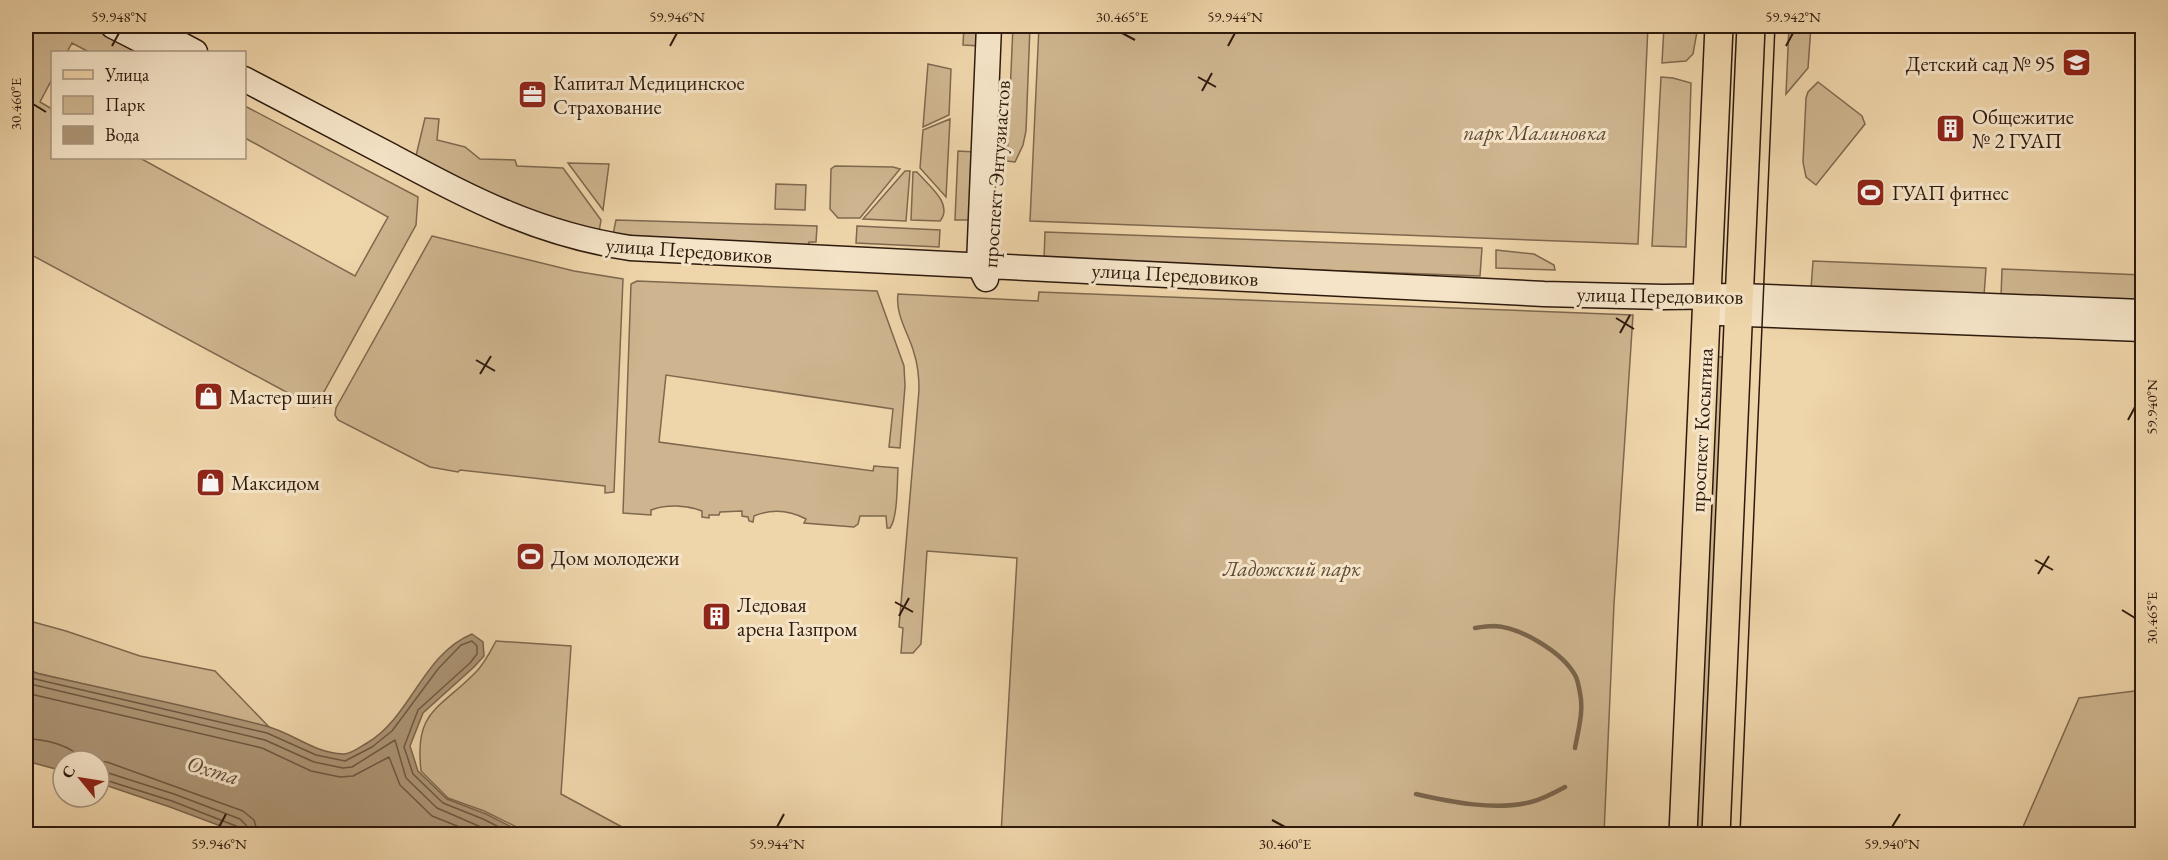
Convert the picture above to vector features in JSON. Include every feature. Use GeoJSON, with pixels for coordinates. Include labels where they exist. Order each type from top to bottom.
{"type":"FeatureCollection","features":[{"type":"Feature","properties":{"kind":"main road"},"geometry":{"type":"LineString","coordinates":[[113,26],[162,51]]}},
{"type":"Feature","properties":{"kind":"main road"},"geometry":{"type":"LineString","coordinates":[[145,26],[193,51]]}},
{"type":"Feature","properties":{"kind":"main road","name":"проспект Энтузиастов"},"geometry":{"type":"LineString","coordinates":[[987,270],[989,26]]}},
{"type":"Feature","properties":{"kind":"main road","name":"проспект Энтузиастов"},"geometry":{"type":"LineString","coordinates":[[987,270],[1005,26]]}},
{"type":"Feature","properties":{"kind":"main road","name":"проспект Косыгина"},"geometry":{"type":"LineString","coordinates":[[1683,834],[1719,26]]}},
{"type":"Feature","properties":{"kind":"main road","name":"проспект Косыгина"},"geometry":{"type":"LineString","coordinates":[[1716,834],[1751,26]]}},
{"type":"Feature","properties":{"kind":"main road","name":"улица Передовиков"},"geometry":{"type":"LineString","coordinates":[[246,80],[502,212],[544,229],[587,241],[630,248],[987,270],[1542,309],[1739,304],[2142,312]]}},
{"type":"Feature","properties":{"kind":"main road","name":"улица Передовиков"},"geometry":{"type":"LineString","coordinates":[[246,97],[438,199],[495,226],[539,243],[584,256],[628,263],[987,270]]}},
{"type":"Feature","properties":{"kind":"main road","name":"улица Передовиков"},"geometry":{"type":"LineString","coordinates":[[1739,304],[2142,329]]}},
{"type":"Feature","properties":{"kind":"green space"},"geometry":{"type":"Polygon","coordinates":[[[26,26],[79,26],[91,31],[94,26],[142,51],[87,51],[72,43],[68,51],[51,51],[51,81],[40,102],[51,108],[51,159],[142,159],[355,276],[388,217],[246,139],[246,107],[418,197],[416,225],[314,407],[26,252],[26,26]]]}},
{"type":"Feature","properties":{"kind":"green space"},"geometry":{"type":"Polygon","coordinates":[[[964,26],[981,26],[980,46],[963,45],[964,26]]]}},
{"type":"Feature","properties":{"kind":"green space"},"geometry":{"type":"Polygon","coordinates":[[[1013,26],[1030,26],[1026,131],[1023,145],[1015,162],[1007,161],[1013,26]]]}},
{"type":"Feature","properties":{"kind":"green space","name":"парк Малиновка"},"geometry":{"type":"Polygon","coordinates":[[[1039,26],[1648,26],[1638,244],[1030,221],[1039,26]]]}},
{"type":"Feature","properties":{"kind":"green space"},"geometry":{"type":"Polygon","coordinates":[[[1664,26],[1698,26],[1693,54],[1686,61],[1662,63],[1664,26]]]}},
{"type":"Feature","properties":{"kind":"green space"},"geometry":{"type":"Polygon","coordinates":[[[1789,26],[1811,26],[1808,68],[1786,94],[1789,26]]]}},
{"type":"Feature","properties":{"kind":"green space"},"geometry":{"type":"Polygon","coordinates":[[[928,64],[951,69],[949,115],[923,127],[928,64]]]}},
{"type":"Feature","properties":{"kind":"green space"},"geometry":{"type":"Polygon","coordinates":[[[1661,77],[1691,83],[1686,247],[1652,246],[1661,77]]]}},
{"type":"Feature","properties":{"kind":"green space"},"geometry":{"type":"Polygon","coordinates":[[[1818,82],[1862,116],[1865,124],[1816,185],[1806,177],[1803,162],[1806,98],[1808,92],[1818,82]]]}},
{"type":"Feature","properties":{"kind":"green space"},"geometry":{"type":"Polygon","coordinates":[[[425,118],[439,119],[437,140],[465,147],[480,159],[515,160],[517,166],[563,168],[601,220],[599,232],[544,222],[415,160],[425,118]]]}},
{"type":"Feature","properties":{"kind":"green space"},"geometry":{"type":"Polygon","coordinates":[[[950,119],[946,197],[920,168],[923,130],[950,119]]]}},
{"type":"Feature","properties":{"kind":"green space"},"geometry":{"type":"Polygon","coordinates":[[[958,151],[975,152],[972,220],[955,220],[958,151]]]}},
{"type":"Feature","properties":{"kind":"green space"},"geometry":{"type":"Polygon","coordinates":[[[568,163],[609,164],[603,210],[568,163]]]}},
{"type":"Feature","properties":{"kind":"green space"},"geometry":{"type":"Polygon","coordinates":[[[835,166],[900,169],[860,218],[838,218],[830,209],[831,169],[835,166]]]}},
{"type":"Feature","properties":{"kind":"green space"},"geometry":{"type":"Polygon","coordinates":[[[905,171],[910,171],[906,221],[863,219],[905,171]]]}},
{"type":"Feature","properties":{"kind":"green space"},"geometry":{"type":"Polygon","coordinates":[[[913,172],[917,172],[942,201],[944,208],[940,221],[911,220],[913,172]]]}},
{"type":"Feature","properties":{"kind":"green space"},"geometry":{"type":"Polygon","coordinates":[[[776,184],[806,185],[805,210],[775,209],[776,184]]]}},
{"type":"Feature","properties":{"kind":"green space"},"geometry":{"type":"Polygon","coordinates":[[[616,220],[817,226],[816,242],[809,242],[808,251],[612,239],[616,220]]]}},
{"type":"Feature","properties":{"kind":"green space"},"geometry":{"type":"Polygon","coordinates":[[[857,226],[940,230],[939,247],[856,243],[857,226]]]}},
{"type":"Feature","properties":{"kind":"green space"},"geometry":{"type":"Polygon","coordinates":[[[1045,232],[1482,248],[1480,276],[1044,260],[1045,232]]]}},
{"type":"Feature","properties":{"kind":"green space"},"geometry":{"type":"Polygon","coordinates":[[[432,236],[574,271],[623,279],[614,492],[605,493],[605,486],[460,470],[458,472],[430,467],[338,420],[335,415],[336,408],[432,236]]]}},
{"type":"Feature","properties":{"kind":"green space"},"geometry":{"type":"Polygon","coordinates":[[[1496,250],[1534,254],[1554,265],[1555,270],[1496,268],[1496,250]]]}},
{"type":"Feature","properties":{"kind":"green space"},"geometry":{"type":"Polygon","coordinates":[[[1813,261],[1986,268],[1984,296],[1811,289],[1813,261]]]}},
{"type":"Feature","properties":{"kind":"green space"},"geometry":{"type":"Polygon","coordinates":[[[2002,269],[2142,275],[2142,303],[2001,297],[2002,269]]]}},
{"type":"Feature","properties":{"kind":"green space"},"geometry":{"type":"Polygon","coordinates":[[[637,281],[877,291],[904,366],[905,386],[900,448],[889,447],[893,409],[666,375],[659,442],[873,471],[874,466],[898,468],[896,508],[890,528],[887,528],[886,516],[860,516],[858,524],[854,527],[804,523],[806,519],[780,512],[767,512],[754,516],[753,522],[749,521],[748,517],[742,516],[742,511],[720,512],[719,515],[709,515],[709,518],[702,517],[702,511],[676,506],[651,510],[651,515],[623,513],[631,284],[637,281]]]}},
{"type":"Feature","properties":{"kind":"green space","name":"Ладожский парк"},"geometry":{"type":"Polygon","coordinates":[[[1039,292],[1633,315],[1614,604],[1604,834],[1001,834],[1017,558],[927,551],[921,644],[913,653],[901,653],[903,628],[899,627],[919,390],[916,362],[900,317],[898,294],[1038,301],[1039,292]]]}},
{"type":"Feature","properties":{"kind":"green space"},"geometry":{"type":"Polygon","coordinates":[[[1716,357],[1723,357],[1703,834],[1696,834],[1716,357]]]}},
{"type":"Feature","properties":{"kind":"green space"},"geometry":{"type":"Polygon","coordinates":[[[26,620],[140,656],[215,671],[269,727],[36,673],[26,668],[26,620]]]}},
{"type":"Feature","properties":{"kind":"green space"},"geometry":{"type":"Polygon","coordinates":[[[496,641],[571,646],[561,794],[635,834],[531,834],[484,811],[448,798],[421,771],[421,735],[426,723],[440,704],[479,669],[496,641]]]}},
{"type":"Feature","properties":{"kind":"green space"},"geometry":{"type":"Polygon","coordinates":[[[2142,690],[2142,834],[2020,834],[2079,698],[2142,690]]]}},
{"type":"Feature","properties":{"kind":"water","name":"Охта"},"geometry":{"type":"Polygon","coordinates":[[[472,634],[483,642],[484,656],[423,713],[410,746],[418,771],[447,799],[486,814],[526,834],[242,834],[111,787],[111,749],[51,749],[51,768],[26,761],[26,668],[36,673],[266,726],[313,747],[332,753],[346,754],[358,749],[382,732],[395,718],[429,670],[455,643],[472,634]]]}},
{"type":"Feature","properties":{"kind":"waterway"},"geometry":{"type":"LineString","coordinates":[[1475,628],[1494,626],[1516,631],[1539,642],[1569,666],[1577,679],[1581,700],[1575,748]]}},
{"type":"Feature","properties":{"kind":"waterway"},"geometry":{"type":"LineString","coordinates":[[1416,794],[1458,802],[1503,806],[1535,801],[1565,787]]}},
{"type":"Feature","properties":{"kind":"tram line"},"geometry":{"type":"LineString","coordinates":[[1740,834],[1775,26]]}},
{"type":"Feature","properties":{"kind":"place","name":"Детский сад № 95"},"geometry":{"type":"Point","coordinates":[2076,63]}},
{"type":"Feature","properties":{"kind":"place","name":"Капитал Медицинское Страхование"},"geometry":{"type":"Point","coordinates":[532,94]}},
{"type":"Feature","properties":{"kind":"place","name":"Общежитие № 2 ГУАП"},"geometry":{"type":"Point","coordinates":[1951,128]}},
{"type":"Feature","properties":{"kind":"place","name":"ГУАП фитнес"},"geometry":{"type":"Point","coordinates":[1871,192]}},
{"type":"Feature","properties":{"kind":"place","name":"Мастер шин"},"geometry":{"type":"Point","coordinates":[208,396]}},
{"type":"Feature","properties":{"kind":"place","name":"Максидом"},"geometry":{"type":"Point","coordinates":[210,482]}},
{"type":"Feature","properties":{"kind":"place","name":"Дом молодежи"},"geometry":{"type":"Point","coordinates":[530,557]}},
{"type":"Feature","properties":{"kind":"place","name":"Ледовая арена Газпром"},"geometry":{"type":"Point","coordinates":[716,616]}}]}
